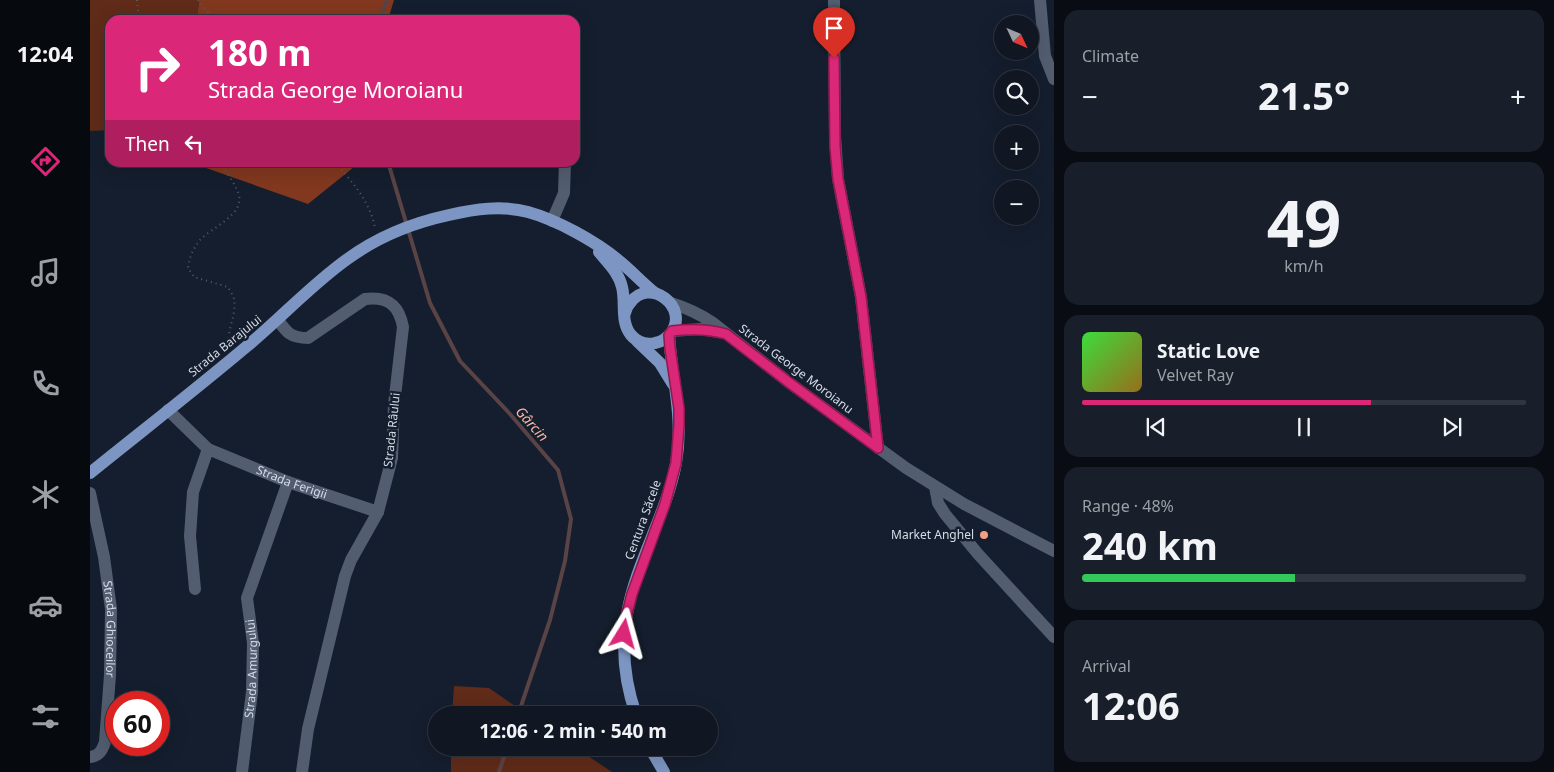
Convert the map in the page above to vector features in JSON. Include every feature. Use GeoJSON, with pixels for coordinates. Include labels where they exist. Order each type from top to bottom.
{"type":"FeatureCollection","features":[{"type":"Feature","properties":{"kind":"main road","name":"Strada Barajului"},"geometry":{"type":"LineString","coordinates":[[90,473],[234,357],[339,266],[376,240],[430,219],[488,208],[528,212],[552,221]]}},
{"type":"Feature","properties":{"kind":"main road"},"geometry":{"type":"LineString","coordinates":[[552,221],[590,241],[617,259],[655,293]]}},
{"type":"Feature","properties":{"kind":"main road"},"geometry":{"type":"LineString","coordinates":[[590,241],[610,265],[619,280],[624,295],[624,313],[625,323],[628,332],[634,339],[649,344],[663,340],[671,333],[676,322],[675,312],[671,303],[663,296],[655,293],[645,293],[636,296],[624,313]]}},
{"type":"Feature","properties":{"kind":"main road","name":"Centura Săcele"},"geometry":{"type":"LineString","coordinates":[[633,706],[629,690],[624,653],[627,614],[638,574],[665,504],[676,463],[679,425],[671,333]]}},
{"type":"Feature","properties":{"kind":"main road","name":"Centura Săcele"},"geometry":{"type":"LineString","coordinates":[[634,339],[660,363],[677,392]]}},
{"type":"Feature","properties":{"kind":"main road"},"geometry":{"type":"LineString","coordinates":[[655,756],[664,772]]}},
{"type":"Feature","properties":{"kind":"street"},"geometry":{"type":"LineString","coordinates":[[834,0],[835,144],[838,179],[861,297],[878,448]]}},
{"type":"Feature","properties":{"kind":"street"},"geometry":{"type":"LineString","coordinates":[[1040,0],[1048,26],[1045,56],[1054,79]]}},
{"type":"Feature","properties":{"kind":"street"},"geometry":{"type":"LineString","coordinates":[[552,221],[564,193],[565,167]]}},
{"type":"Feature","properties":{"kind":"street","name":"Strada Râului"},"geometry":{"type":"LineString","coordinates":[[278,320],[287,333],[297,338],[308,338],[365,299],[376,297],[386,299],[392,304],[401,318],[403,327],[394,406],[392,458],[378,512],[351,560],[345,576],[308,729],[302,772]]}},
{"type":"Feature","properties":{"kind":"street","name":"Strada George Moroianu"},"geometry":{"type":"LineString","coordinates":[[671,303],[700,314],[791,384],[935,487],[1054,551]]}},
{"type":"Feature","properties":{"kind":"street","name":"Strada George Moroianu"},"geometry":{"type":"LineString","coordinates":[[671,333],[701,329],[714,330],[726,334]]}},
{"type":"Feature","properties":{"kind":"street","name":"Strada Ferigii"},"geometry":{"type":"LineString","coordinates":[[168,410],[208,449],[288,482],[378,512]]}},
{"type":"Feature","properties":{"kind":"street"},"geometry":{"type":"LineString","coordinates":[[195,590],[190,536],[193,492],[208,449]]}},
{"type":"Feature","properties":{"kind":"street","name":"Strada Amurgului"},"geometry":{"type":"LineString","coordinates":[[242,772],[252,692],[253,643],[247,598],[288,482]]}},
{"type":"Feature","properties":{"kind":"street"},"geometry":{"type":"LineString","coordinates":[[935,487],[938,504],[945,514],[978,554],[1054,638]]}},
{"type":"Feature","properties":{"kind":"street","name":"Strada Ghioceilor"},"geometry":{"type":"LineString","coordinates":[[90,492],[104,557],[111,609],[110,675],[105,742],[97,756],[90,757]]}},
{"type":"Feature","properties":{"kind":"path"},"geometry":{"type":"LineString","coordinates":[[137,0],[138,15]]}},
{"type":"Feature","properties":{"kind":"path"},"geometry":{"type":"LineString","coordinates":[[198,0],[211,15]]}},
{"type":"Feature","properties":{"kind":"path"},"geometry":{"type":"LineString","coordinates":[[223,167],[239,194],[239,205],[233,215],[201,239],[190,255],[188,268],[194,277],[228,288],[234,299],[228,345],[234,357]]}},
{"type":"Feature","properties":{"kind":"path"},"geometry":{"type":"LineString","coordinates":[[339,167],[362,195],[373,219],[376,240]]}},
{"type":"Feature","properties":{"kind":"shaded area"},"geometry":{"type":"Polygon","coordinates":[[[90,0],[199,0],[198,15],[105,15],[105,130],[90,131],[90,0]]]}},
{"type":"Feature","properties":{"kind":"shaded area"},"geometry":{"type":"Polygon","coordinates":[[[199,0],[394,0],[390,15],[198,15],[199,0]]]}},
{"type":"Feature","properties":{"kind":"shaded area"},"geometry":{"type":"Polygon","coordinates":[[[203,167],[354,167],[308,204],[203,167]]]}},
{"type":"Feature","properties":{"kind":"shaded area"},"geometry":{"type":"Polygon","coordinates":[[[454,686],[489,688],[515,706],[453,706],[454,686]]]}},
{"type":"Feature","properties":{"kind":"shaded area"},"geometry":{"type":"Polygon","coordinates":[[[451,756],[588,756],[612,772],[451,772],[451,756]]]}},
{"type":"Feature","properties":{"kind":"waterway","name":"Gârcin"},"geometry":{"type":"LineString","coordinates":[[382,15],[387,0]]}},
{"type":"Feature","properties":{"kind":"waterway","name":"Gârcin"},"geometry":{"type":"LineString","coordinates":[[389,167],[430,303],[460,361],[510,414],[558,470],[571,519],[565,561],[550,620],[521,706]]}},
{"type":"Feature","properties":{"kind":"waterway","name":"Gârcin"},"geometry":{"type":"LineString","coordinates":[[499,772],[504,756]]}},
{"type":"Feature","properties":{"kind":"place","name":"Market Anghel"},"geometry":{"type":"Point","coordinates":[984,535]}},
{"type":"Feature","properties":{"kind":"route"},"geometry":{"type":"LineString","coordinates":[[624,634],[627,614],[638,574],[665,504],[676,463],[679,408],[670,348],[669,335],[672,331],[701,329],[714,330],[726,334],[878,448],[861,297],[838,179],[835,147],[834,58]]}}]}
